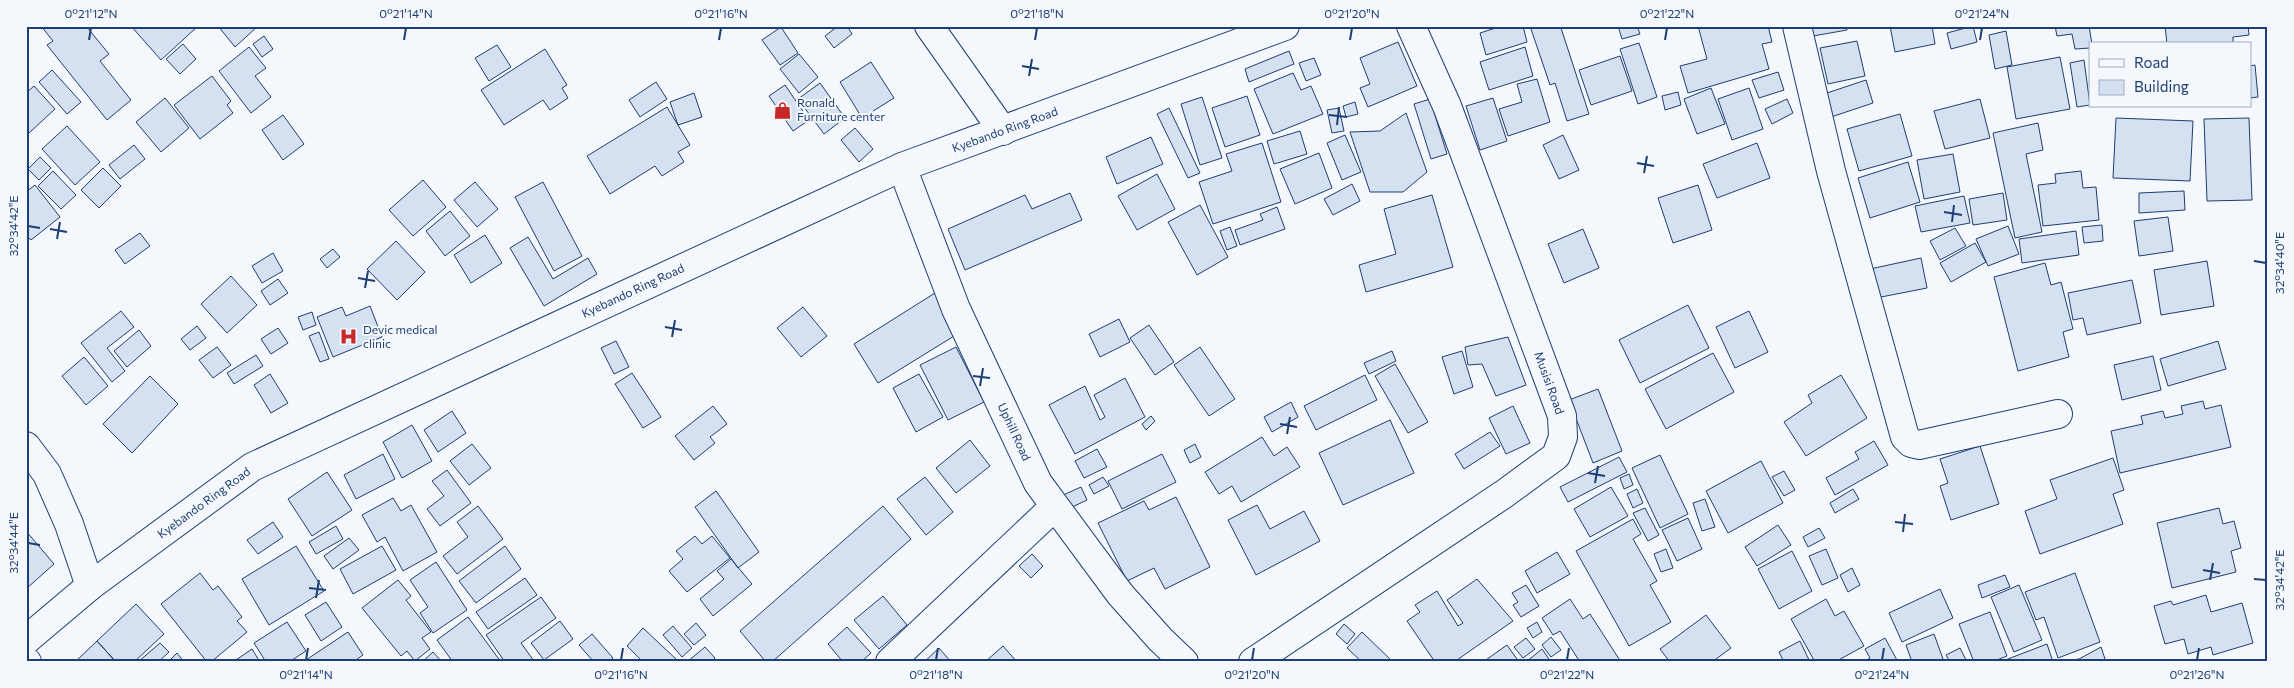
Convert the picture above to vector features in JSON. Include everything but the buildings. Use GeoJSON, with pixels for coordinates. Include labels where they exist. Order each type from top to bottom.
{"type":"FeatureCollection","features":[{"type":"Feature","properties":{"kind":"street"},"geometry":{"type":"LineString","coordinates":[[929,26],[1003,130]]}},
{"type":"Feature","properties":{"kind":"street","name":"Kyebando Ring Road"},"geometry":{"type":"LineString","coordinates":[[26,640],[90,586],[252,467],[902,167],[1285,26]]}},
{"type":"Feature","properties":{"kind":"street","name":"Musisi Road"},"geometry":{"type":"LineString","coordinates":[[1253,662],[1504,494],[1556,456],[1563,437],[1562,416],[1447,106],[1410,26]]}},
{"type":"Feature","properties":{"kind":"street"},"geometry":{"type":"LineString","coordinates":[[1797,26],[1831,171],[1905,437],[1911,443],[1919,445],[2058,414]]}},
{"type":"Feature","properties":{"kind":"street","name":"Uphill Road"},"geometry":{"type":"LineString","coordinates":[[902,167],[956,309],[1038,483],[1120,594],[1160,639],[1184,662]]}},
{"type":"Feature","properties":{"kind":"street"},"geometry":{"type":"LineString","coordinates":[[26,446],[47,474],[69,524],[90,586]]}},
{"type":"Feature","properties":{"kind":"street"},"geometry":{"type":"LineString","coordinates":[[890,662],[1054,507]]}},
{"type":"Feature","properties":{"kind":"place","name":"Ronald Furniture center"},"geometry":{"type":"Point","coordinates":[783,110]}},
{"type":"Feature","properties":{"kind":"place","name":"Devic medical clinic"},"geometry":{"type":"Point","coordinates":[349,337]}}]}
